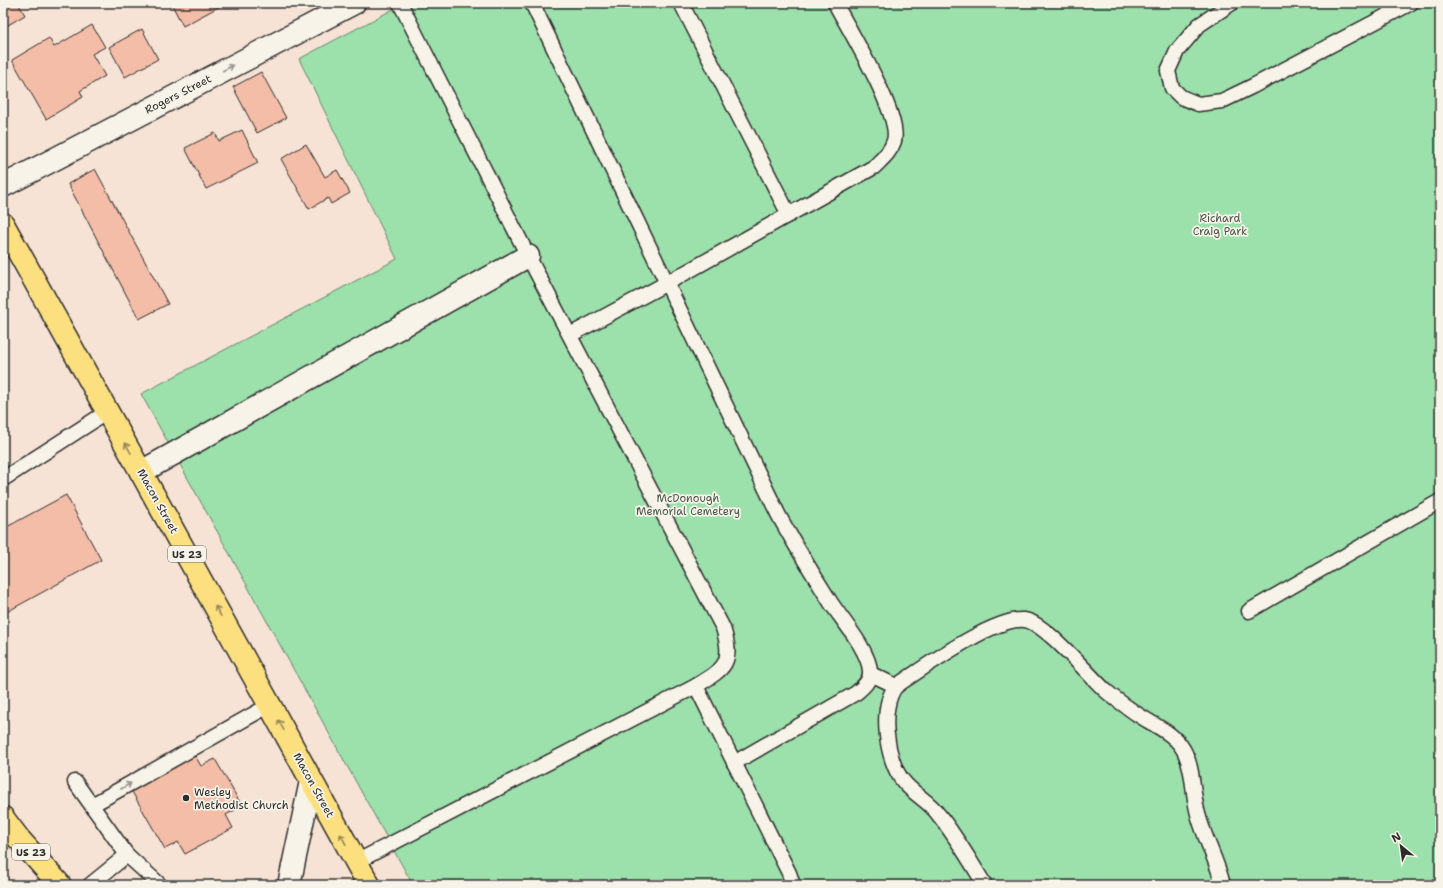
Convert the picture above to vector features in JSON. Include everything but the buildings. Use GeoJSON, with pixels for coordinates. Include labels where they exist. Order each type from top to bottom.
{"type":"FeatureCollection","features":[{"type":"Feature","properties":{"kind":"main road","name":"Macon Street"},"geometry":{"type":"LineString","coordinates":[[3,224],[142,472],[369,885]]}},
{"type":"Feature","properties":{"kind":"main road","name":"US 23"},"geometry":{"type":"LineString","coordinates":[[3,818],[19,839],[60,885]]}},
{"type":"Feature","properties":{"kind":"street","name":"Rogers Street"},"geometry":{"type":"LineString","coordinates":[[3,186],[354,3]]}},
{"type":"Feature","properties":{"kind":"street"},"geometry":{"type":"LineString","coordinates":[[142,472],[528,256]]}},
{"type":"Feature","properties":{"kind":"street"},"geometry":{"type":"LineString","coordinates":[[290,885],[311,780]]}},
{"type":"Feature","properties":{"kind":"lane"},"geometry":{"type":"LineString","coordinates":[[356,862],[696,686],[715,674],[725,663],[728,652],[728,642],[723,628],[528,256],[400,3]]}},
{"type":"Feature","properties":{"kind":"lane"},"geometry":{"type":"LineString","coordinates":[[532,3],[778,514],[792,540],[869,662],[871,674],[866,685],[856,693],[734,763]]}},
{"type":"Feature","properties":{"kind":"lane"},"geometry":{"type":"LineString","coordinates":[[681,3],[789,215]]}},
{"type":"Feature","properties":{"kind":"lane"},"geometry":{"type":"LineString","coordinates":[[570,335],[667,283],[874,167],[888,155],[895,139],[890,109],[882,90],[835,3]]}},
{"type":"Feature","properties":{"kind":"lane"},"geometry":{"type":"LineString","coordinates":[[1232,3],[1199,25],[1176,51],[1168,71],[1172,88],[1181,97],[1198,104],[1222,101],[1406,4]]}},
{"type":"Feature","properties":{"kind":"lane"},"geometry":{"type":"LineString","coordinates":[[3,479],[107,412]]}},
{"type":"Feature","properties":{"kind":"lane"},"geometry":{"type":"LineString","coordinates":[[1249,611],[1440,501]]}},
{"type":"Feature","properties":{"kind":"lane"},"geometry":{"type":"LineString","coordinates":[[985,885],[946,823],[936,810],[911,790],[902,780],[896,769],[891,755],[886,716],[888,701],[891,692],[896,686],[974,637],[999,625],[1024,620],[1033,622],[1060,645],[1106,691],[1174,738],[1183,749],[1190,765],[1197,812],[1201,826],[1216,862],[1223,885]]}},
{"type":"Feature","properties":{"kind":"lane"},"geometry":{"type":"LineString","coordinates":[[871,674],[896,686]]}},
{"type":"Feature","properties":{"kind":"lane"},"geometry":{"type":"LineString","coordinates":[[696,686],[789,873],[793,885]]}},
{"type":"Feature","properties":{"kind":"lane"},"geometry":{"type":"LineString","coordinates":[[92,805],[270,705]]}},
{"type":"Feature","properties":{"kind":"lane"},"geometry":{"type":"LineString","coordinates":[[75,782],[127,855],[160,885]]}},
{"type":"Feature","properties":{"kind":"lane"},"geometry":{"type":"LineString","coordinates":[[90,885],[127,855]]}},
{"type":"Feature","properties":{"kind":"green space","name":"McDonough Memorial Cemetery"},"geometry":{"type":"Polygon","coordinates":[[[405,3],[1440,3],[1440,885],[413,885],[141,394],[397,259],[299,59],[405,3]]]}},
{"type":"Feature","properties":{"kind":"place","name":"Wesley Methodist Church"},"geometry":{"type":"Point","coordinates":[186,798]}},
{"type":"Feature","properties":{"kind":"park label","name":"Richard Craig Park"},"geometry":{"type":"Point","coordinates":[1220,224]}}]}
